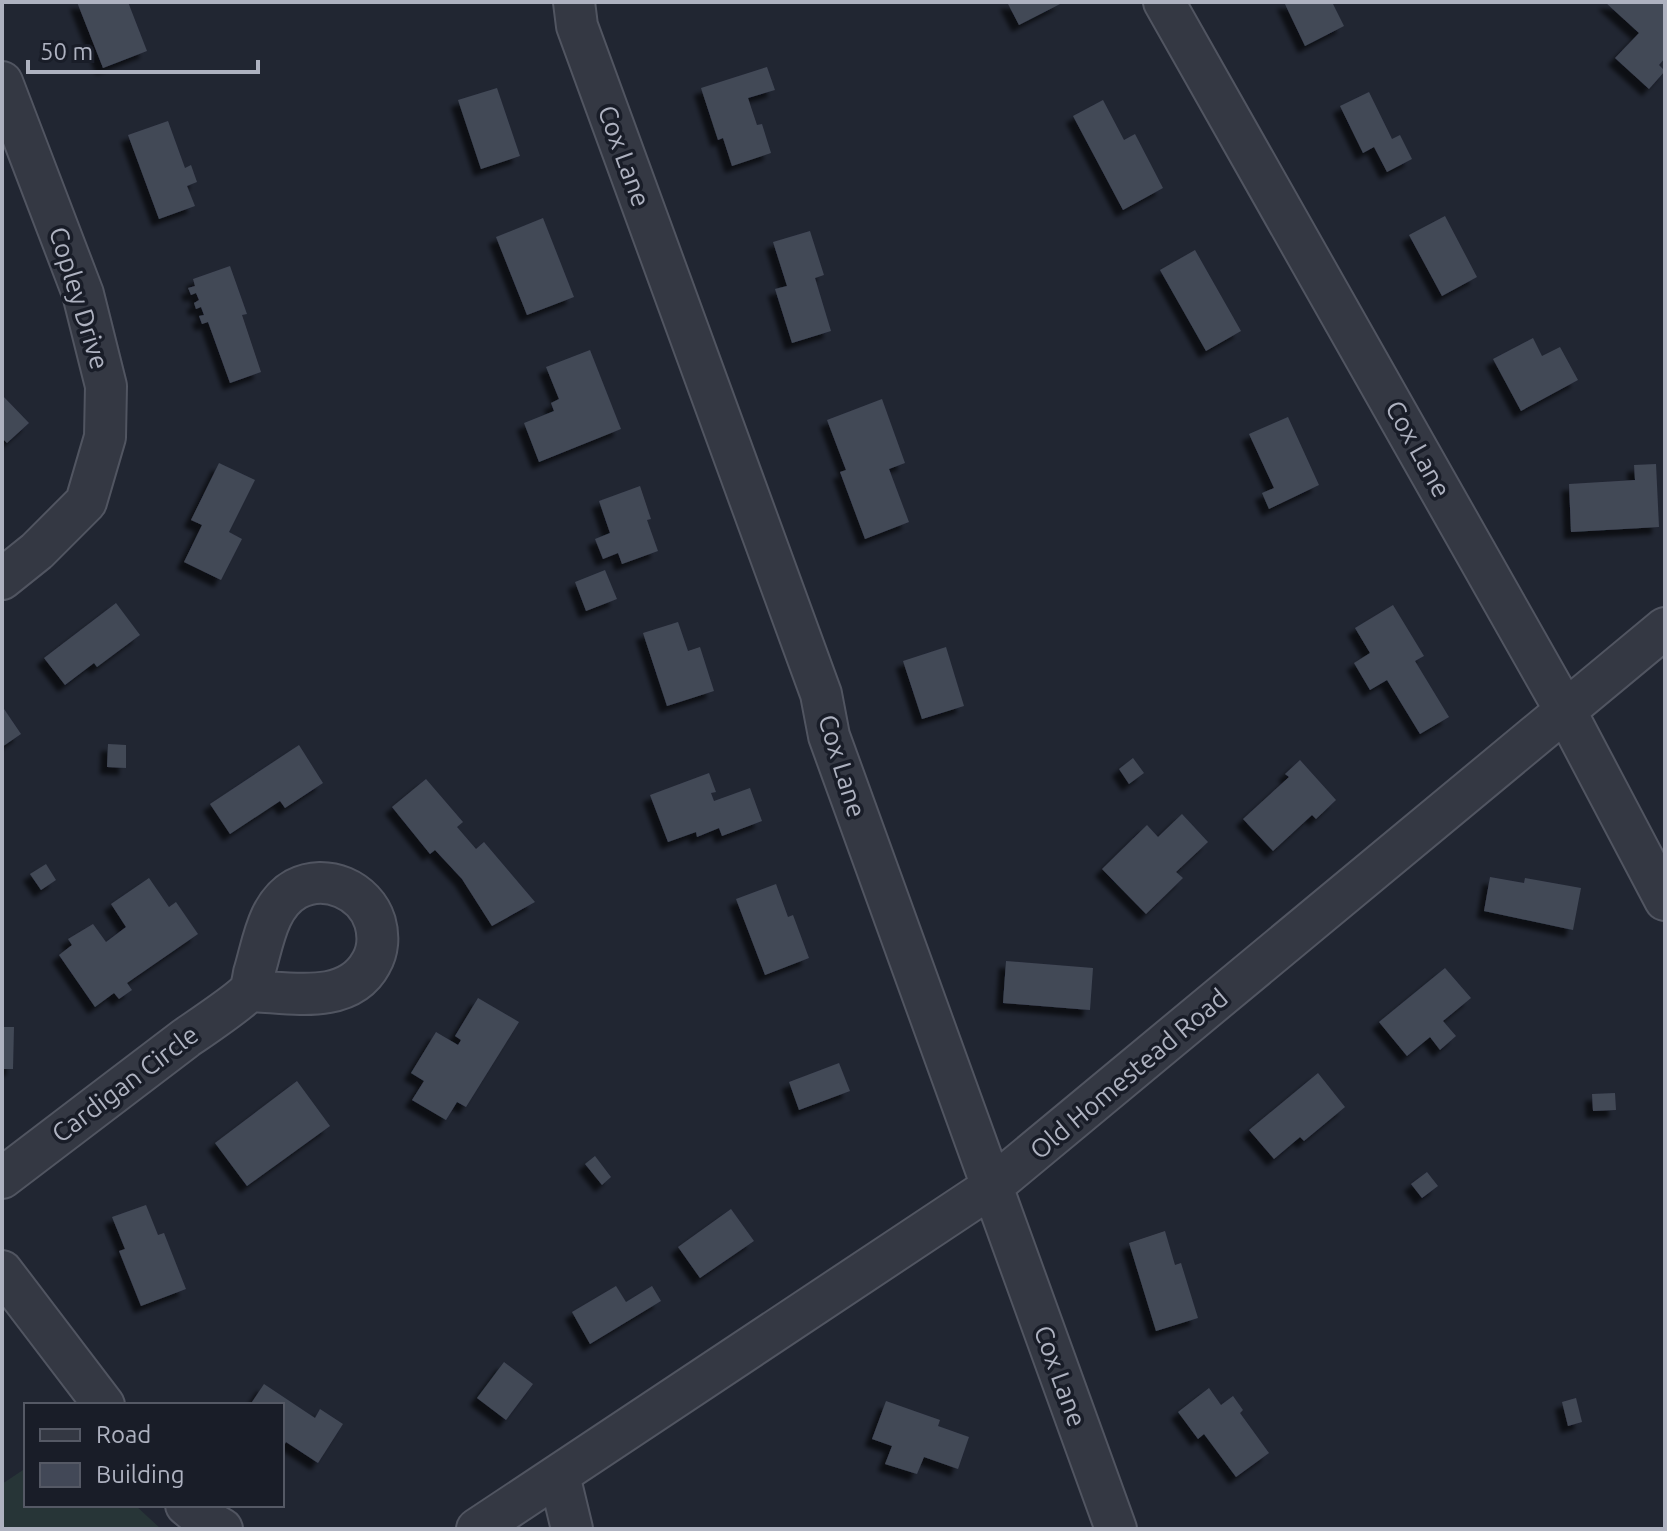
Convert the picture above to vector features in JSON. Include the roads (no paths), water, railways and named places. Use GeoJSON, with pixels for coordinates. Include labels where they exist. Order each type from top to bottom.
{"type":"FeatureCollection","features":[{"type":"Feature","properties":{"kind":"street","name":"Cox Lane"},"geometry":{"type":"LineString","coordinates":[[574,2],[577,26],[821,694],[829,736],[990,1188],[1116,1529]]}},
{"type":"Feature","properties":{"kind":"street","name":"Cox Lane"},"geometry":{"type":"LineString","coordinates":[[1164,2],[1566,712],[1665,900]]}},
{"type":"Feature","properties":{"kind":"street","name":"Copley Drive"},"geometry":{"type":"LineString","coordinates":[[2,82],[83,294],[106,386],[105,437],[86,502],[37,551],[2,579]]}},
{"type":"Feature","properties":{"kind":"street","name":"Old Homestead Road"},"geometry":{"type":"LineString","coordinates":[[559,1475],[990,1188],[1665,628]]}},
{"type":"Feature","properties":{"kind":"street","name":"Cardigan Circle"},"geometry":{"type":"LineString","coordinates":[[2,1178],[249,991]]}},
{"type":"Feature","properties":{"kind":"street"},"geometry":{"type":"LineString","coordinates":[[2,1271],[102,1403]]}},
{"type":"Feature","properties":{"kind":"street"},"geometry":{"type":"LineString","coordinates":[[477,1529],[559,1475],[572,1529]]}},
{"type":"Feature","properties":{"kind":"street"},"geometry":{"type":"LineString","coordinates":[[189,1507],[222,1529]]}}]}
